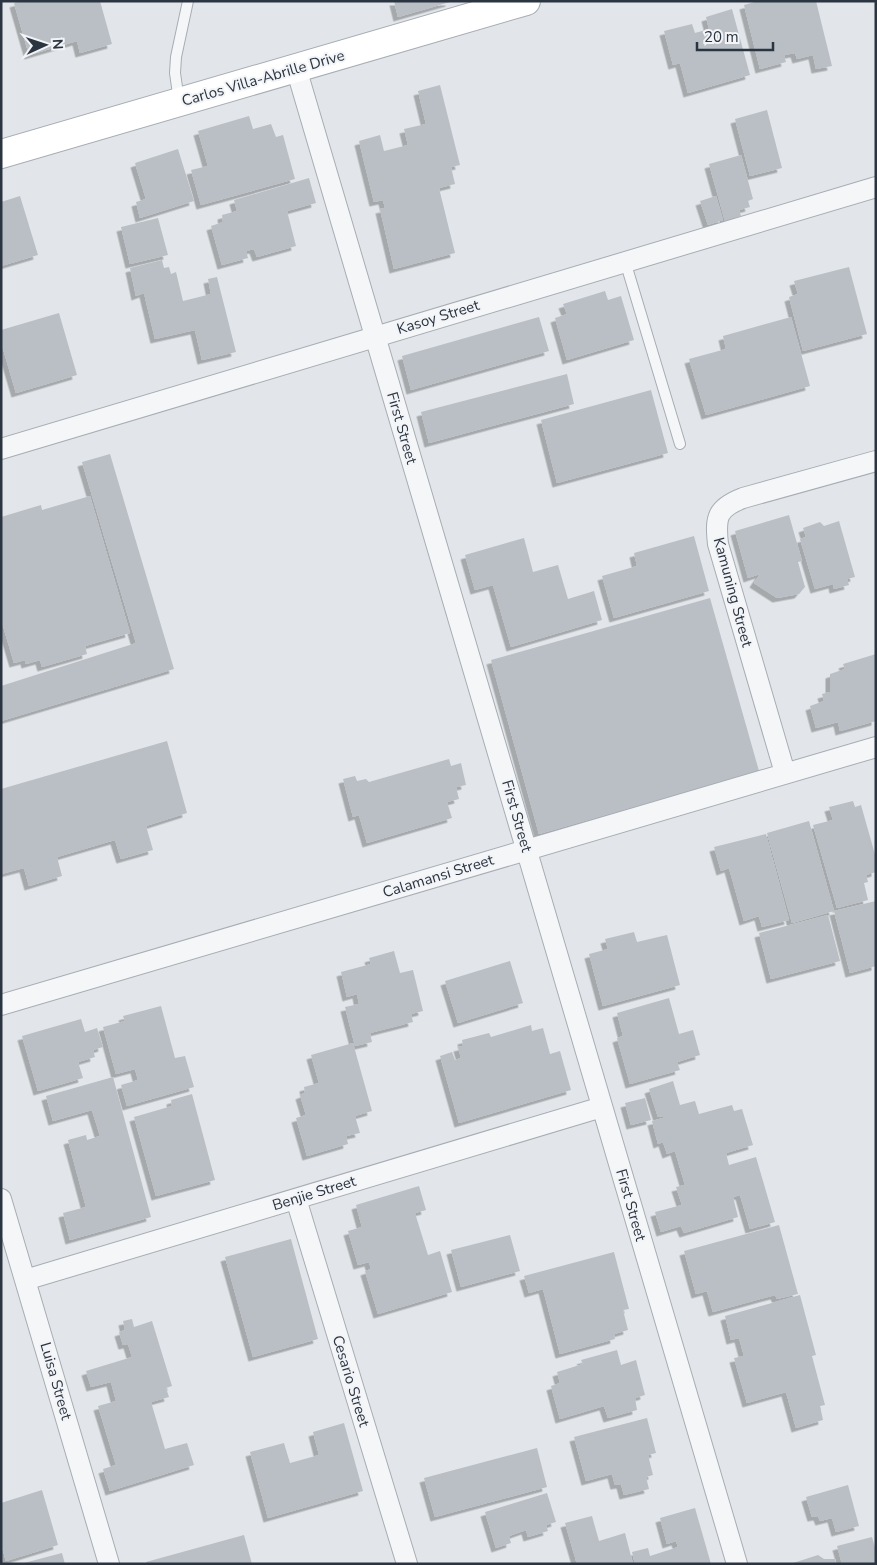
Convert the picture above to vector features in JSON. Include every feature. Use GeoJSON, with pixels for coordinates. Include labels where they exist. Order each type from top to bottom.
{"type":"FeatureCollection","features":[{"type":"Feature","properties":{"kind":"main road","name":"Carlos Villa-Abrille Drive"},"geometry":{"type":"LineString","coordinates":[[1,154],[512,3]]}},
{"type":"Feature","properties":{"kind":"street","name":"First Street"},"geometry":{"type":"LineString","coordinates":[[296,68],[737,1564]]}},
{"type":"Feature","properties":{"kind":"street","name":"Kasoy Street"},"geometry":{"type":"LineString","coordinates":[[1,449],[876,187]]}},
{"type":"Feature","properties":{"kind":"street","name":"Kamuning Street"},"geometry":{"type":"LineString","coordinates":[[785,774],[718,544],[716,529],[719,513],[729,503],[743,498],[876,460]]}},
{"type":"Feature","properties":{"kind":"street","name":"Calamansi Street"},"geometry":{"type":"LineString","coordinates":[[1,1006],[876,747]]}},
{"type":"Feature","properties":{"kind":"street","name":"Benjie Street"},"geometry":{"type":"LineString","coordinates":[[26,1280],[602,1107]]}},
{"type":"Feature","properties":{"kind":"street","name":"Luisa Street"},"geometry":{"type":"LineString","coordinates":[[1,1199],[109,1564]]}},
{"type":"Feature","properties":{"kind":"street","name":"Cesario Street"},"geometry":{"type":"LineString","coordinates":[[296,1199],[407,1564]]}},
{"type":"Feature","properties":{"kind":"lane"},"geometry":{"type":"LineString","coordinates":[[179,102],[175,73],[176,57],[188,1]]}},
{"type":"Feature","properties":{"kind":"lane"},"geometry":{"type":"LineString","coordinates":[[625,262],[680,444]]}},
{"type":"Feature","properties":{"kind":"building"},"geometry":{"type":"Polygon","coordinates":[[[21,1],[100,1],[112,44],[80,53],[77,41],[29,55],[14,3],[21,1]]]}},
{"type":"Feature","properties":{"kind":"building"},"geometry":{"type":"Polygon","coordinates":[[[394,1],[450,1],[450,2],[398,17],[394,1]]]}},
{"type":"Feature","properties":{"kind":"building"},"geometry":{"type":"Polygon","coordinates":[[[758,1],[816,1],[832,66],[816,69],[813,55],[797,59],[795,53],[784,55],[786,62],[760,69],[744,5],[758,1]]]}},
{"type":"Feature","properties":{"kind":"building"},"geometry":{"type":"Polygon","coordinates":[[[732,9],[750,75],[688,93],[680,63],[673,65],[664,31],[692,24],[695,33],[709,29],[706,17],[732,9]]]}},
{"type":"Feature","properties":{"kind":"building"},"geometry":{"type":"Polygon","coordinates":[[[440,85],[460,165],[451,167],[455,184],[439,188],[455,253],[394,269],[380,209],[385,208],[383,200],[374,202],[359,141],[380,135],[384,151],[408,145],[404,129],[426,124],[418,91],[440,85]]]}},
{"type":"Feature","properties":{"kind":"building"},"geometry":{"type":"Polygon","coordinates":[[[767,110],[782,168],[750,176],[735,119],[767,110]]]}},
{"type":"Feature","properties":{"kind":"building"},"geometry":{"type":"Polygon","coordinates":[[[249,116],[253,129],[271,124],[276,137],[283,135],[295,179],[201,205],[191,170],[208,166],[198,131],[249,116]]]}},
{"type":"Feature","properties":{"kind":"building"},"geometry":{"type":"Polygon","coordinates":[[[178,149],[194,201],[140,218],[136,202],[146,199],[135,163],[178,149]]]}},
{"type":"Feature","properties":{"kind":"building"},"geometry":{"type":"Polygon","coordinates":[[[741,155],[753,199],[748,201],[750,207],[739,210],[741,216],[725,221],[709,164],[741,155]]]}},
{"type":"Feature","properties":{"kind":"building"},"geometry":{"type":"Polygon","coordinates":[[[309,178],[316,203],[287,211],[296,246],[257,257],[254,249],[246,251],[248,258],[222,265],[211,226],[223,222],[222,215],[237,211],[234,200],[309,178]]]}},
{"type":"Feature","properties":{"kind":"building"},"geometry":{"type":"Polygon","coordinates":[[[20,196],[38,255],[1,266],[1,202],[20,196]]]}},
{"type":"Feature","properties":{"kind":"building"},"geometry":{"type":"Polygon","coordinates":[[[716,196],[723,220],[708,225],[700,201],[716,196]]]}},
{"type":"Feature","properties":{"kind":"building"},"geometry":{"type":"Polygon","coordinates":[[[158,218],[168,255],[130,264],[121,227],[158,218]]]}},
{"type":"Feature","properties":{"kind":"building"},"geometry":{"type":"Polygon","coordinates":[[[162,260],[164,268],[169,267],[171,274],[176,272],[183,301],[211,294],[208,279],[217,277],[236,352],[202,360],[195,330],[155,339],[144,293],[136,296],[130,268],[162,260]]]}},
{"type":"Feature","properties":{"kind":"building"},"geometry":{"type":"Polygon","coordinates":[[[849,267],[867,334],[803,351],[789,297],[798,294],[794,281],[849,267]]]}},
{"type":"Feature","properties":{"kind":"building"},"geometry":{"type":"Polygon","coordinates":[[[605,291],[608,300],[621,296],[634,340],[567,360],[555,318],[567,314],[563,304],[605,291]]]}},
{"type":"Feature","properties":{"kind":"building"},"geometry":{"type":"Polygon","coordinates":[[[59,313],[77,375],[16,393],[1,342],[1,330],[59,313]]]}},
{"type":"Feature","properties":{"kind":"building"},"geometry":{"type":"Polygon","coordinates":[[[539,317],[549,351],[411,390],[402,356],[539,317]]]}},
{"type":"Feature","properties":{"kind":"building"},"geometry":{"type":"Polygon","coordinates":[[[791,317],[810,386],[706,415],[689,359],[726,349],[723,336],[791,317]]]}},
{"type":"Feature","properties":{"kind":"building"},"geometry":{"type":"Polygon","coordinates":[[[567,374],[574,404],[429,443],[421,412],[567,374]]]}},
{"type":"Feature","properties":{"kind":"building"},"geometry":{"type":"Polygon","coordinates":[[[651,390],[668,453],[557,483],[541,420],[651,390]]]}},
{"type":"Feature","properties":{"kind":"building"},"geometry":{"type":"Polygon","coordinates":[[[110,454],[174,669],[1,721],[1,686],[136,643],[82,462],[110,454]]]}},
{"type":"Feature","properties":{"kind":"building"},"geometry":{"type":"Polygon","coordinates":[[[90,496],[130,633],[85,646],[87,654],[42,667],[40,660],[26,664],[25,660],[14,663],[1,619],[1,517],[41,505],[42,510],[90,496]]]}},
{"type":"Feature","properties":{"kind":"building"},"geometry":{"type":"Polygon","coordinates":[[[789,515],[802,561],[798,562],[805,587],[799,594],[777,598],[754,583],[760,574],[748,578],[735,531],[789,515]]]}},
{"type":"Feature","properties":{"kind":"building"},"geometry":{"type":"Polygon","coordinates":[[[839,521],[855,577],[847,579],[849,585],[834,589],[833,584],[815,589],[800,539],[806,537],[803,528],[820,522],[824,526],[839,521]]]}},
{"type":"Feature","properties":{"kind":"building"},"geometry":{"type":"Polygon","coordinates":[[[694,536],[709,591],[614,618],[602,576],[637,566],[634,553],[694,536]]]}},
{"type":"Feature","properties":{"kind":"building"},"geometry":{"type":"Polygon","coordinates":[[[524,538],[533,572],[558,565],[568,599],[594,591],[602,620],[511,647],[493,585],[475,590],[465,555],[524,538]]]}},
{"type":"Feature","properties":{"kind":"building"},"geometry":{"type":"Polygon","coordinates":[[[710,598],[759,771],[539,834],[491,660],[710,598]]]}},
{"type":"Feature","properties":{"kind":"building"},"geometry":{"type":"Polygon","coordinates":[[[876,654],[876,721],[840,731],[838,722],[816,728],[810,706],[824,701],[822,694],[830,692],[830,674],[845,669],[843,664],[876,654]]]}},
{"type":"Feature","properties":{"kind":"building"},"geometry":{"type":"Polygon","coordinates":[[[167,741],[187,813],[146,826],[153,850],[121,859],[115,840],[57,857],[62,876],[29,886],[24,868],[1,874],[1,789],[167,741]]]}},
{"type":"Feature","properties":{"kind":"building"},"geometry":{"type":"Polygon","coordinates":[[[449,759],[451,766],[461,763],[466,785],[456,787],[459,799],[447,802],[452,818],[367,843],[359,815],[353,817],[343,779],[355,776],[357,781],[366,779],[369,782],[449,759]]]}},
{"type":"Feature","properties":{"kind":"building"},"geometry":{"type":"Polygon","coordinates":[[[853,801],[855,807],[861,805],[876,858],[876,872],[866,875],[868,882],[864,883],[868,900],[837,908],[813,825],[833,820],[829,807],[853,801]]]}},
{"type":"Feature","properties":{"kind":"building"},"geometry":{"type":"Polygon","coordinates":[[[809,821],[834,911],[792,923],[767,833],[809,821]]]}},
{"type":"Feature","properties":{"kind":"building"},"geometry":{"type":"Polygon","coordinates":[[[766,834],[789,920],[762,927],[759,916],[744,921],[729,868],[721,871],[714,847],[766,834]]]}},
{"type":"Feature","properties":{"kind":"building"},"geometry":{"type":"Polygon","coordinates":[[[876,901],[876,966],[850,973],[834,911],[876,901]]]}},
{"type":"Feature","properties":{"kind":"building"},"geometry":{"type":"Polygon","coordinates":[[[828,915],[840,961],[771,979],[759,933],[828,915]]]}},
{"type":"Feature","properties":{"kind":"building"},"geometry":{"type":"Polygon","coordinates":[[[634,932],[637,942],[667,935],[680,985],[603,1006],[589,954],[608,949],[605,939],[634,932]]]}},
{"type":"Feature","properties":{"kind":"building"},"geometry":{"type":"Polygon","coordinates":[[[394,951],[400,973],[413,970],[423,1011],[411,1014],[413,1022],[370,1033],[372,1042],[355,1046],[345,1007],[359,1004],[357,994],[347,997],[341,972],[371,964],[369,958],[394,951]]]}},
{"type":"Feature","properties":{"kind":"building"},"geometry":{"type":"Polygon","coordinates":[[[510,961],[523,1003],[458,1023],[445,981],[510,961]]]}},
{"type":"Feature","properties":{"kind":"building"},"geometry":{"type":"Polygon","coordinates":[[[669,998],[679,1034],[693,1030],[700,1055],[677,1062],[680,1070],[630,1084],[617,1038],[623,1036],[617,1013],[669,998]]]}},
{"type":"Feature","properties":{"kind":"building"},"geometry":{"type":"Polygon","coordinates":[[[161,1006],[175,1058],[185,1056],[194,1087],[127,1106],[121,1085],[138,1080],[135,1069],[116,1074],[103,1027],[125,1021],[123,1016],[161,1006]]]}},
{"type":"Feature","properties":{"kind":"building"},"geometry":{"type":"Polygon","coordinates":[[[81,1019],[85,1032],[97,1028],[103,1047],[93,1050],[95,1057],[78,1062],[83,1078],[38,1091],[22,1036],[81,1019]]]}},
{"type":"Feature","properties":{"kind":"building"},"geometry":{"type":"Polygon","coordinates":[[[531,1025],[532,1031],[543,1028],[550,1054],[560,1051],[571,1090],[459,1123],[440,1056],[452,1052],[455,1060],[461,1058],[458,1047],[463,1046],[462,1040],[489,1033],[491,1037],[531,1025]]]}},
{"type":"Feature","properties":{"kind":"building"},"geometry":{"type":"Polygon","coordinates":[[[353,1043],[372,1111],[355,1116],[360,1133],[346,1136],[348,1144],[307,1156],[296,1118],[306,1115],[300,1095],[305,1093],[304,1087],[319,1083],[311,1055],[353,1043]]]}},
{"type":"Feature","properties":{"kind":"building"},"geometry":{"type":"Polygon","coordinates":[[[113,1077],[151,1217],[70,1240],[63,1213],[86,1207],[68,1140],[86,1135],[87,1140],[100,1136],[92,1110],[53,1121],[46,1096],[113,1077]]]}},
{"type":"Feature","properties":{"kind":"building"},"geometry":{"type":"Polygon","coordinates":[[[673,1081],[680,1105],[695,1101],[699,1114],[732,1105],[734,1111],[742,1109],[753,1145],[726,1153],[729,1165],[756,1157],[775,1222],[750,1229],[740,1195],[733,1197],[738,1217],[684,1233],[681,1226],[661,1232],[655,1212],[682,1205],[676,1187],[685,1185],[675,1151],[667,1154],[663,1142],[658,1144],[652,1121],[663,1118],[663,1116],[658,1117],[649,1089],[673,1081]]]}},
{"type":"Feature","properties":{"kind":"building"},"geometry":{"type":"Polygon","coordinates":[[[192,1094],[215,1180],[156,1196],[134,1117],[172,1106],[171,1100],[192,1094]]]}},
{"type":"Feature","properties":{"kind":"building"},"geometry":{"type":"Polygon","coordinates":[[[645,1098],[651,1120],[631,1125],[625,1103],[645,1098]]]}},
{"type":"Feature","properties":{"kind":"building"},"geometry":{"type":"Polygon","coordinates":[[[419,1186],[426,1210],[415,1213],[428,1255],[440,1251],[452,1292],[378,1314],[365,1271],[371,1269],[369,1262],[358,1265],[348,1231],[362,1227],[356,1205],[419,1186]]]}},
{"type":"Feature","properties":{"kind":"building"},"geometry":{"type":"Polygon","coordinates":[[[779,1225],[798,1294],[777,1299],[775,1295],[713,1312],[707,1291],[696,1294],[684,1251],[779,1225]]]}},
{"type":"Feature","properties":{"kind":"building"},"geometry":{"type":"Polygon","coordinates":[[[510,1235],[520,1271],[461,1287],[451,1250],[510,1235]]]}},
{"type":"Feature","properties":{"kind":"building"},"geometry":{"type":"Polygon","coordinates":[[[291,1239],[318,1339],[253,1357],[225,1257],[291,1239]]]}},
{"type":"Feature","properties":{"kind":"building"},"geometry":{"type":"Polygon","coordinates":[[[614,1252],[629,1309],[623,1310],[628,1330],[614,1334],[615,1339],[560,1354],[543,1289],[529,1293],[524,1276],[614,1252]]]}},
{"type":"Feature","properties":{"kind":"building"},"geometry":{"type":"Polygon","coordinates":[[[800,1295],[816,1355],[812,1356],[825,1405],[820,1406],[823,1420],[796,1428],[786,1392],[747,1403],[734,1358],[744,1356],[739,1338],[731,1340],[725,1316],[800,1295]]]}},
{"type":"Feature","properties":{"kind":"building"},"geometry":{"type":"Polygon","coordinates":[[[132,1319],[134,1327],[152,1321],[172,1386],[166,1388],[169,1397],[151,1402],[165,1449],[187,1443],[194,1465],[110,1491],[103,1469],[116,1465],[98,1406],[116,1401],[111,1382],[91,1387],[86,1371],[132,1357],[128,1344],[123,1345],[119,1332],[125,1330],[123,1321],[132,1319]]]}},
{"type":"Feature","properties":{"kind":"building"},"geometry":{"type":"Polygon","coordinates":[[[617,1350],[621,1365],[636,1360],[645,1395],[635,1398],[637,1410],[608,1418],[604,1406],[560,1419],[551,1386],[560,1383],[557,1372],[583,1364],[581,1360],[617,1350]]]}},
{"type":"Feature","properties":{"kind":"building"},"geometry":{"type":"Polygon","coordinates":[[[647,1418],[656,1453],[648,1455],[653,1475],[646,1477],[649,1489],[624,1495],[621,1484],[615,1485],[612,1474],[586,1481],[574,1437],[647,1418]]]}},
{"type":"Feature","properties":{"kind":"building"},"geometry":{"type":"Polygon","coordinates":[[[344,1423],[363,1491],[268,1518],[250,1452],[284,1443],[290,1463],[319,1455],[313,1432],[344,1423]]]}},
{"type":"Feature","properties":{"kind":"building"},"geometry":{"type":"Polygon","coordinates":[[[537,1448],[547,1487],[435,1517],[424,1478],[537,1448]]]}},
{"type":"Feature","properties":{"kind":"building"},"geometry":{"type":"Polygon","coordinates":[[[848,1485],[859,1526],[836,1532],[832,1518],[820,1521],[818,1516],[812,1517],[806,1497],[848,1485]]]}},
{"type":"Feature","properties":{"kind":"building"},"geometry":{"type":"Polygon","coordinates":[[[42,1490],[58,1545],[6,1561],[1,1544],[1,1503],[42,1490]]]}},
{"type":"Feature","properties":{"kind":"building"},"geometry":{"type":"Polygon","coordinates":[[[547,1493],[556,1522],[546,1525],[548,1531],[528,1537],[526,1530],[509,1536],[511,1543],[496,1548],[485,1512],[547,1493]]]}},
{"type":"Feature","properties":{"kind":"building"},"geometry":{"type":"Polygon","coordinates":[[[695,1508],[711,1564],[635,1564],[632,1552],[648,1548],[650,1556],[678,1547],[676,1541],[667,1544],[660,1518],[695,1508]]]}},
{"type":"Feature","properties":{"kind":"building"},"geometry":{"type":"Polygon","coordinates":[[[592,1516],[599,1541],[625,1533],[633,1564],[577,1564],[565,1523],[592,1516]]]}},
{"type":"Feature","properties":{"kind":"building"},"geometry":{"type":"Polygon","coordinates":[[[244,1535],[252,1564],[146,1564],[146,1562],[244,1535]]]}},
{"type":"Feature","properties":{"kind":"building"},"geometry":{"type":"Polygon","coordinates":[[[872,1537],[876,1551],[876,1564],[842,1564],[837,1546],[872,1537]]]}},
{"type":"Feature","properties":{"kind":"building"},"geometry":{"type":"Polygon","coordinates":[[[62,1553],[65,1564],[24,1564],[24,1563],[62,1553]]]}},
{"type":"Feature","properties":{"kind":"building"},"geometry":{"type":"Polygon","coordinates":[[[818,1555],[824,1559],[835,1559],[836,1564],[790,1564],[818,1555]]]}}]}
